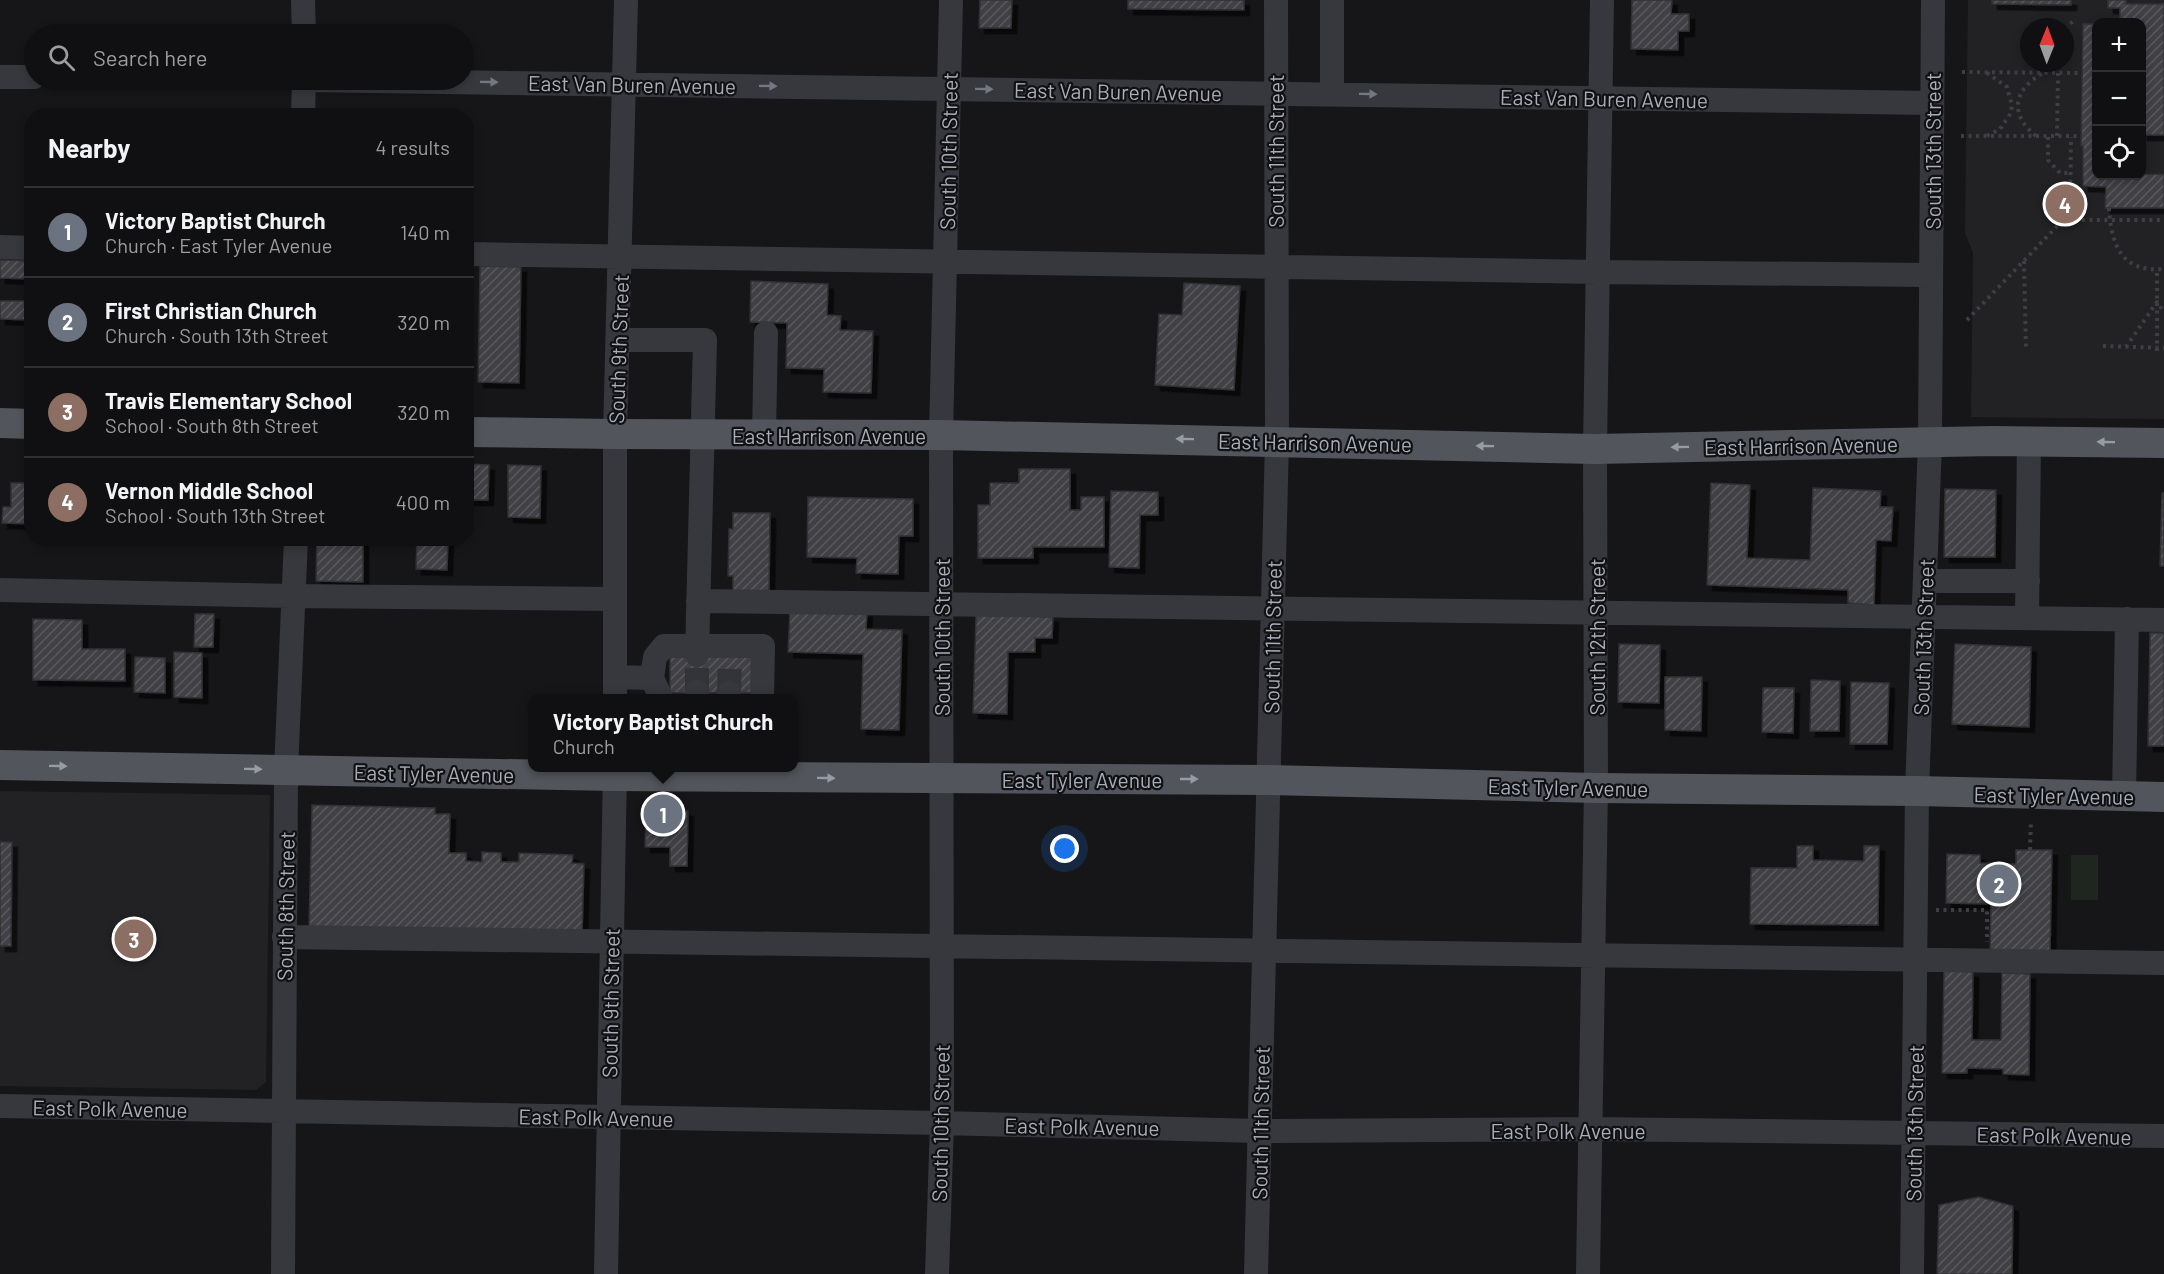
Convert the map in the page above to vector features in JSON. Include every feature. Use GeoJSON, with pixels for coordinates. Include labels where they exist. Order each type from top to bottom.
{"type":"FeatureCollection","features":[{"type":"Feature","properties":{"kind":"main road"},"geometry":{"type":"LineString","coordinates":[[0,423],[24,424]]}},
{"type":"Feature","properties":{"kind":"main road","name":"East Harrison Avenue"},"geometry":{"type":"LineString","coordinates":[[474,432],[941,435],[1595,449],[1930,442],[2164,443]]}},
{"type":"Feature","properties":{"kind":"main road","name":"East Tyler Avenue"},"geometry":{"type":"LineString","coordinates":[[0,765],[528,771]]}},
{"type":"Feature","properties":{"kind":"main road","name":"East Tyler Avenue"},"geometry":{"type":"LineString","coordinates":[[615,772],[761,772],[940,779],[1268,780],[2164,797]]}},
{"type":"Feature","properties":{"kind":"street"},"geometry":{"type":"LineString","coordinates":[[303,0],[303,24]]}},
{"type":"Feature","properties":{"kind":"street","name":"South 9th Street"},"geometry":{"type":"LineString","coordinates":[[615,688],[615,434],[626,0]]}},
{"type":"Feature","properties":{"kind":"street","name":"South 10th Street"},"geometry":{"type":"LineString","coordinates":[[937,1274],[942,1123],[941,435],[951,0]]}},
{"type":"Feature","properties":{"kind":"street","name":"South 11th Street"},"geometry":{"type":"LineString","coordinates":[[1256,1274],[1277,441],[1276,0]]}},
{"type":"Feature","properties":{"kind":"street"},"geometry":{"type":"LineString","coordinates":[[1332,0],[1332,94]]}},
{"type":"Feature","properties":{"kind":"street","name":"South 12th Street"},"geometry":{"type":"LineString","coordinates":[[1588,1274],[1596,788],[1595,449],[1602,0]]}},
{"type":"Feature","properties":{"kind":"street","name":"South 13th Street"},"geometry":{"type":"LineString","coordinates":[[1912,1274],[1917,791],[1930,442],[1933,0]]}},
{"type":"Feature","properties":{"kind":"street"},"geometry":{"type":"LineString","coordinates":[[0,77],[24,77]]}},
{"type":"Feature","properties":{"kind":"street","name":"East Van Buren Avenue"},"geometry":{"type":"LineString","coordinates":[[474,82],[1932,103]]}},
{"type":"Feature","properties":{"kind":"street"},"geometry":{"type":"LineString","coordinates":[[303,108],[304,90]]}},
{"type":"Feature","properties":{"kind":"street"},"geometry":{"type":"LineString","coordinates":[[0,247],[24,248]]}},
{"type":"Feature","properties":{"kind":"street"},"geometry":{"type":"LineString","coordinates":[[474,254],[1931,275]]}},
{"type":"Feature","properties":{"kind":"street"},"geometry":{"type":"LineString","coordinates":[[764,434],[766,333]]}},
{"type":"Feature","properties":{"kind":"street"},"geometry":{"type":"LineString","coordinates":[[618,340],[705,340],[697,651]]}},
{"type":"Feature","properties":{"kind":"street"},"geometry":{"type":"LineString","coordinates":[[2027,617],[2029,441]]}},
{"type":"Feature","properties":{"kind":"street","name":"South 8th Street"},"geometry":{"type":"LineString","coordinates":[[283,1274],[286,770],[296,546]]}},
{"type":"Feature","properties":{"kind":"street"},"geometry":{"type":"LineString","coordinates":[[1925,581],[2028,581]]}},
{"type":"Feature","properties":{"kind":"street"},"geometry":{"type":"LineString","coordinates":[[0,590],[615,599]]}},
{"type":"Feature","properties":{"kind":"street"},"geometry":{"type":"LineString","coordinates":[[698,600],[2164,620]]}},
{"type":"Feature","properties":{"kind":"street"},"geometry":{"type":"LineString","coordinates":[[2124,796],[2127,619]]}},
{"type":"Feature","properties":{"kind":"street"},"geometry":{"type":"LineString","coordinates":[[615,688],[657,688],[654,657],[664,646],[697,651],[730,651],[763,646],[762,694]]}},
{"type":"Feature","properties":{"kind":"street","name":"South 9th Street"},"geometry":{"type":"LineString","coordinates":[[606,1274],[615,772]]}},
{"type":"Feature","properties":{"kind":"street"},"geometry":{"type":"LineString","coordinates":[[285,937],[2164,963]]}},
{"type":"Feature","properties":{"kind":"street","name":"East Polk Avenue"},"geometry":{"type":"LineString","coordinates":[[0,1106],[1260,1131],[1590,1129],[2164,1136]]}},
{"type":"Feature","properties":{"kind":"path"},"geometry":{"type":"LineString","coordinates":[[1962,72],[2082,73]]}},
{"type":"Feature","properties":{"kind":"path"},"geometry":{"type":"LineString","coordinates":[[1986,136],[2000,129],[2012,105],[2007,87],[1987,72]]}},
{"type":"Feature","properties":{"kind":"path"},"geometry":{"type":"LineString","coordinates":[[2037,136],[2026,127],[2020,118],[2018,100],[2025,85],[2043,73]]}},
{"type":"Feature","properties":{"kind":"path"},"geometry":{"type":"LineString","coordinates":[[2057,136],[2058,73]]}},
{"type":"Feature","properties":{"kind":"path"},"geometry":{"type":"LineString","coordinates":[[1961,136],[2081,136]]}},
{"type":"Feature","properties":{"kind":"path"},"geometry":{"type":"LineString","coordinates":[[2048,136],[2048,160],[2060,172],[2070,173]]}},
{"type":"Feature","properties":{"kind":"path"},"geometry":{"type":"LineString","coordinates":[[2070,220],[2071,137]]}},
{"type":"Feature","properties":{"kind":"path"},"geometry":{"type":"LineString","coordinates":[[2109,208],[2114,243],[2121,254],[2137,266],[2164,269]]}},
{"type":"Feature","properties":{"kind":"path"},"geometry":{"type":"LineString","coordinates":[[1967,320],[2063,220],[2164,220]]}},
{"type":"Feature","properties":{"kind":"path"},"geometry":{"type":"LineString","coordinates":[[2024,261],[2026,350]]}},
{"type":"Feature","properties":{"kind":"path"},"geometry":{"type":"LineString","coordinates":[[2157,270],[2157,349]]}},
{"type":"Feature","properties":{"kind":"path"},"geometry":{"type":"LineString","coordinates":[[2157,302],[2164,312]]}},
{"type":"Feature","properties":{"kind":"path"},"geometry":{"type":"LineString","coordinates":[[2126,347],[2157,302]]}},
{"type":"Feature","properties":{"kind":"path"},"geometry":{"type":"LineString","coordinates":[[2103,346],[2164,348]]}},
{"type":"Feature","properties":{"kind":"path"},"geometry":{"type":"LineString","coordinates":[[2030,850],[2031,820]]}},
{"type":"Feature","properties":{"kind":"path"},"geometry":{"type":"LineString","coordinates":[[1935,910],[1989,910],[1986,961]]}},
{"type":"Feature","properties":{"kind":"shaded area"},"geometry":{"type":"Polygon","coordinates":[[[1968,0],[2164,0],[2164,419],[1971,417],[1973,253],[1965,233],[1968,0]]]}},
{"type":"Feature","properties":{"kind":"shaded area"},"geometry":{"type":"Polygon","coordinates":[[[0,791],[270,795],[266,1082],[256,1090],[0,1086],[0,791]]]}},
{"type":"Feature","properties":{"kind":"shaded area"},"geometry":{"type":"Polygon","coordinates":[[[2071,855],[2098,855],[2098,900],[2071,900],[2071,855]]]}},
{"type":"Feature","properties":{"kind":"building"},"geometry":{"type":"Polygon","coordinates":[[[980,0],[1012,0],[1011,28],[979,28],[980,0]]]}},
{"type":"Feature","properties":{"kind":"building"},"geometry":{"type":"Polygon","coordinates":[[[1128,0],[1244,0],[1244,10],[1128,9],[1128,0]]]}},
{"type":"Feature","properties":{"kind":"building"},"geometry":{"type":"Polygon","coordinates":[[[1632,0],[1672,0],[1671,14],[1689,14],[1689,31],[1678,31],[1678,50],[1631,49],[1632,0]]]}},
{"type":"Feature","properties":{"kind":"building"},"geometry":{"type":"Polygon","coordinates":[[[1992,0],[2071,0],[2071,5],[1992,4],[1992,0]]]}},
{"type":"Feature","properties":{"kind":"building"},"geometry":{"type":"Polygon","coordinates":[[[2108,0],[2126,0],[2126,4],[2164,4],[2164,135],[2146,135],[2146,18],[2120,18],[2120,8],[2108,8],[2108,0]]]}},
{"type":"Feature","properties":{"kind":"building"},"geometry":{"type":"Polygon","coordinates":[[[2083,24],[2092,24],[2092,180],[2146,180],[2146,175],[2164,174],[2164,208],[2105,208],[2106,187],[2083,186],[2083,146],[2081,146],[2083,24]]]}},
{"type":"Feature","properties":{"kind":"building"},"geometry":{"type":"Polygon","coordinates":[[[0,260],[24,261],[24,279],[0,278],[0,260]]]}},
{"type":"Feature","properties":{"kind":"building"},"geometry":{"type":"Polygon","coordinates":[[[480,266],[521,267],[519,383],[478,382],[480,266]]]}},
{"type":"Feature","properties":{"kind":"building"},"geometry":{"type":"Polygon","coordinates":[[[751,281],[828,284],[827,315],[841,316],[840,330],[873,331],[871,393],[823,392],[824,369],[786,368],[787,323],[750,322],[751,281]]]}},
{"type":"Feature","properties":{"kind":"building"},"geometry":{"type":"Polygon","coordinates":[[[1184,283],[1240,286],[1234,390],[1155,385],[1159,314],[1182,315],[1184,283]]]}},
{"type":"Feature","properties":{"kind":"building"},"geometry":{"type":"Polygon","coordinates":[[[0,301],[24,301],[24,320],[0,319],[0,301]]]}},
{"type":"Feature","properties":{"kind":"building"},"geometry":{"type":"Polygon","coordinates":[[[474,464],[489,465],[488,500],[474,500],[474,464]]]}},
{"type":"Feature","properties":{"kind":"building"},"geometry":{"type":"Polygon","coordinates":[[[508,465],[541,466],[540,518],[508,517],[508,465]]]}},
{"type":"Feature","properties":{"kind":"building"},"geometry":{"type":"Polygon","coordinates":[[[1019,469],[1070,469],[1070,510],[1081,510],[1081,497],[1104,497],[1104,547],[1033,547],[1033,558],[978,558],[978,505],[990,505],[990,483],[1019,483],[1019,469]]]}},
{"type":"Feature","properties":{"kind":"building"},"geometry":{"type":"Polygon","coordinates":[[[11,483],[24,483],[24,524],[2,523],[3,507],[11,507],[11,483]]]}},
{"type":"Feature","properties":{"kind":"building"},"geometry":{"type":"Polygon","coordinates":[[[1711,483],[1750,485],[1747,558],[1810,560],[1813,488],[1881,491],[1880,507],[1893,507],[1891,541],[1876,540],[1874,605],[1848,603],[1848,590],[1707,585],[1711,483]]]}},
{"type":"Feature","properties":{"kind":"building"},"geometry":{"type":"Polygon","coordinates":[[[1945,489],[1996,490],[1995,557],[1944,557],[1945,489]]]}},
{"type":"Feature","properties":{"kind":"building"},"geometry":{"type":"Polygon","coordinates":[[[1111,491],[1158,492],[1158,515],[1140,515],[1139,568],[1109,567],[1111,491]]]}},
{"type":"Feature","properties":{"kind":"building"},"geometry":{"type":"Polygon","coordinates":[[[2162,493],[2164,493],[2164,566],[2160,566],[2162,493]]]}},
{"type":"Feature","properties":{"kind":"building"},"geometry":{"type":"Polygon","coordinates":[[[808,497],[913,499],[913,536],[899,536],[898,574],[856,573],[857,558],[807,557],[808,497]]]}},
{"type":"Feature","properties":{"kind":"building"},"geometry":{"type":"Polygon","coordinates":[[[733,513],[770,513],[769,593],[733,592],[733,576],[728,576],[729,529],[733,529],[733,513]]]}},
{"type":"Feature","properties":{"kind":"building"},"geometry":{"type":"Polygon","coordinates":[[[317,546],[363,546],[363,582],[316,581],[317,546]]]}},
{"type":"Feature","properties":{"kind":"building"},"geometry":{"type":"Polygon","coordinates":[[[417,546],[448,546],[447,570],[416,569],[417,546]]]}},
{"type":"Feature","properties":{"kind":"building"},"geometry":{"type":"Polygon","coordinates":[[[790,610],[867,612],[866,629],[902,630],[899,730],[861,729],[863,654],[788,652],[790,610]]]}},
{"type":"Feature","properties":{"kind":"building"},"geometry":{"type":"Polygon","coordinates":[[[195,614],[214,614],[213,647],[194,647],[195,614]]]}},
{"type":"Feature","properties":{"kind":"building"},"geometry":{"type":"Polygon","coordinates":[[[976,615],[1053,617],[1052,638],[1035,638],[1035,652],[1008,652],[1007,714],[973,713],[976,615]]]}},
{"type":"Feature","properties":{"kind":"building"},"geometry":{"type":"Polygon","coordinates":[[[33,619],[82,620],[82,649],[125,649],[125,681],[33,680],[33,619]]]}},
{"type":"Feature","properties":{"kind":"building"},"geometry":{"type":"Polygon","coordinates":[[[2150,633],[2164,633],[2164,746],[2148,746],[2150,633]]]}},
{"type":"Feature","properties":{"kind":"building"},"geometry":{"type":"Polygon","coordinates":[[[1619,644],[1660,645],[1659,703],[1618,702],[1619,644]]]}},
{"type":"Feature","properties":{"kind":"building"},"geometry":{"type":"Polygon","coordinates":[[[1955,644],[2031,647],[2029,727],[1952,724],[1955,644]]]}},
{"type":"Feature","properties":{"kind":"building"},"geometry":{"type":"Polygon","coordinates":[[[174,652],[202,653],[202,698],[174,697],[174,652]]]}},
{"type":"Feature","properties":{"kind":"building"},"geometry":{"type":"Polygon","coordinates":[[[670,655],[757,655],[757,693],[670,693],[670,655]]]}},
{"type":"Feature","properties":{"kind":"building"},"geometry":{"type":"Polygon","coordinates":[[[135,657],[165,658],[165,693],[134,692],[135,657]]]}},
{"type":"Feature","properties":{"kind":"building"},"geometry":{"type":"Polygon","coordinates":[[[1665,677],[1702,677],[1701,731],[1665,730],[1665,677]]]}},
{"type":"Feature","properties":{"kind":"building"},"geometry":{"type":"Polygon","coordinates":[[[1811,680],[1840,681],[1839,731],[1810,731],[1811,680]]]}},
{"type":"Feature","properties":{"kind":"building"},"geometry":{"type":"Polygon","coordinates":[[[1851,682],[1889,683],[1887,744],[1850,744],[1851,682]]]}},
{"type":"Feature","properties":{"kind":"building"},"geometry":{"type":"Polygon","coordinates":[[[1763,688],[1794,688],[1793,733],[1762,732],[1763,688]]]}},
{"type":"Feature","properties":{"kind":"building"},"geometry":{"type":"Polygon","coordinates":[[[312,805],[435,808],[435,814],[450,814],[449,853],[466,853],[466,861],[482,862],[482,852],[501,853],[501,862],[519,862],[519,853],[573,855],[572,863],[584,864],[582,935],[309,927],[312,805]]]}},
{"type":"Feature","properties":{"kind":"building"},"geometry":{"type":"Polygon","coordinates":[[[646,811],[688,811],[687,866],[670,866],[670,847],[645,847],[646,811]]]}},
{"type":"Feature","properties":{"kind":"building"},"geometry":{"type":"Polygon","coordinates":[[[0,842],[12,842],[11,946],[0,946],[0,842]]]}},
{"type":"Feature","properties":{"kind":"building"},"geometry":{"type":"Polygon","coordinates":[[[1797,846],[1813,846],[1813,860],[1864,861],[1864,846],[1879,846],[1878,925],[1750,924],[1751,868],[1797,868],[1797,846]]]}},
{"type":"Feature","properties":{"kind":"building"},"geometry":{"type":"Polygon","coordinates":[[[2016,850],[2052,850],[2050,953],[1990,952],[1991,904],[1946,903],[1947,854],[1980,855],[1980,863],[2016,864],[2016,850]]]}},
{"type":"Feature","properties":{"kind":"building"},"geometry":{"type":"Polygon","coordinates":[[[1944,971],[1973,972],[1972,1040],[2001,1040],[2002,973],[2030,974],[2029,1075],[2003,1074],[2003,1069],[1967,1068],[1967,1073],[1942,1073],[1944,971]]]}},
{"type":"Feature","properties":{"kind":"building"},"geometry":{"type":"Polygon","coordinates":[[[1979,1197],[2013,1206],[2012,1274],[1937,1274],[1939,1205],[1979,1197]]]}},
{"type":"Feature","properties":{"kind":"tunnel"},"geometry":{"type":"LineString","coordinates":[[697,655],[697,692]]}},
{"type":"Feature","properties":{"kind":"tunnel"},"geometry":{"type":"LineString","coordinates":[[729,693],[730,655]]}},
{"type":"Feature","properties":{"kind":"place","name":"Vernon Middle School"},"geometry":{"type":"Point","coordinates":[2065,204]}},
{"type":"Feature","properties":{"kind":"place","name":"Victory Baptist Church"},"geometry":{"type":"Point","coordinates":[663,814]}},
{"type":"Feature","properties":{"kind":"place","name":"First Christian Church"},"geometry":{"type":"Point","coordinates":[1999,884]}},
{"type":"Feature","properties":{"kind":"place","name":"Travis Elementary School"},"geometry":{"type":"Point","coordinates":[134,939]}}]}
